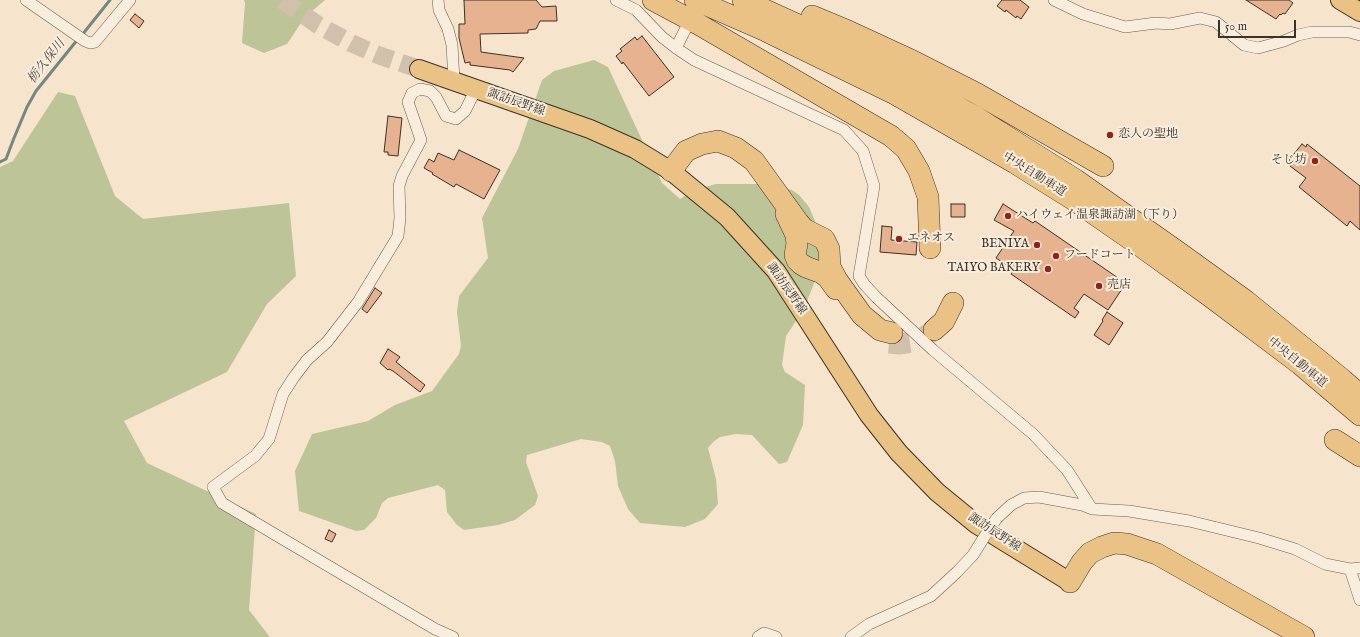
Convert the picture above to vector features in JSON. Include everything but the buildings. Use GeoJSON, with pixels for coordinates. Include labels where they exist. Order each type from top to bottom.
{"type":"FeatureCollection","features":[{"type":"Feature","properties":{"kind":"highway"},"geometry":{"type":"LineString","coordinates":[[653,0],[885,132],[906,149],[920,171],[928,197],[930,248]]}},
{"type":"Feature","properties":{"kind":"highway","name":"中央自動車道"},"geometry":{"type":"LineString","coordinates":[[695,0],[766,31],[893,93],[1015,163],[1074,200],[1205,293],[1300,364],[1360,415]]}},
{"type":"Feature","properties":{"kind":"highway","name":"中央自動車道"},"geometry":{"type":"LineString","coordinates":[[743,0],[827,38],[900,76],[974,116],[1076,180],[1246,301],[1360,395]]}},
{"type":"Feature","properties":{"kind":"highway"},"geometry":{"type":"LineString","coordinates":[[768,0],[848,31],[920,65],[976,93],[1103,166]]}},
{"type":"Feature","properties":{"kind":"highway"},"geometry":{"type":"LineString","coordinates":[[671,171],[686,151],[702,144],[718,141],[736,148],[754,161],[760,169],[804,229],[824,239],[829,249],[830,267],[837,280],[862,315],[891,338],[880,340],[865,330],[828,278],[822,272],[806,267],[797,260],[795,254],[796,235],[760,169]]}},
{"type":"Feature","properties":{"kind":"highway"},"geometry":{"type":"LineString","coordinates":[[1335,440],[1360,456]]}},
{"type":"Feature","properties":{"kind":"highway"},"geometry":{"type":"LineString","coordinates":[[1070,582],[1082,562],[1090,553],[1114,543],[1127,544],[1157,554],[1304,637]]}},
{"type":"Feature","properties":{"kind":"main road"},"geometry":{"type":"LineString","coordinates":[[1340,0],[1360,12]]}},
{"type":"Feature","properties":{"kind":"main road","name":"諏訪辰野線"},"geometry":{"type":"LineString","coordinates":[[419,69],[590,129],[635,149],[671,171],[727,218],[776,271],[869,415],[899,453],[937,492],[976,524],[1070,582]]}},
{"type":"Feature","properties":{"kind":"street"},"geometry":{"type":"LineString","coordinates":[[26,0],[90,44],[95,42],[130,0]]}},
{"type":"Feature","properties":{"kind":"street"},"geometry":{"type":"LineString","coordinates":[[438,0],[439,10],[448,29],[452,45],[454,81]]}},
{"type":"Feature","properties":{"kind":"street"},"geometry":{"type":"LineString","coordinates":[[616,0],[636,10],[662,37],[694,60],[844,130],[863,151],[874,186],[859,276],[864,284],[933,350],[1033,434],[1067,470],[1092,509]]}},
{"type":"Feature","properties":{"kind":"street"},"geometry":{"type":"LineString","coordinates":[[1054,0],[1084,14],[1125,27],[1156,23],[1170,24],[1200,18],[1216,22],[1244,44],[1258,48],[1312,32],[1349,32],[1360,35]]}},
{"type":"Feature","properties":{"kind":"street"},"geometry":{"type":"LineString","coordinates":[[676,48],[687,26]]}},
{"type":"Feature","properties":{"kind":"street"},"geometry":{"type":"LineString","coordinates":[[452,637],[434,629],[222,503],[213,487],[255,456],[269,439],[283,394],[290,382],[307,360],[327,342],[358,302],[398,236],[400,218],[399,186],[402,176],[422,140],[408,102],[412,93],[420,90],[430,91],[436,97],[446,116],[456,119],[465,111],[476,89]]}},
{"type":"Feature","properties":{"kind":"street"},"geometry":{"type":"LineString","coordinates":[[851,637],[869,624],[931,596],[973,555],[998,518],[1011,505],[1024,498],[1040,497],[1082,505],[1092,509],[1129,511],[1189,522],[1295,548],[1325,564],[1355,569],[1360,600]]}},
{"type":"Feature","properties":{"kind":"street"},"geometry":{"type":"LineString","coordinates":[[758,637],[764,633],[776,637]]}},
{"type":"Feature","properties":{"kind":"green space"},"geometry":{"type":"Polygon","coordinates":[[[244,0],[325,0],[305,17],[287,44],[264,53],[242,43],[244,0]]]}},
{"type":"Feature","properties":{"kind":"green space"},"geometry":{"type":"Polygon","coordinates":[[[594,60],[608,67],[662,183],[680,199],[694,190],[716,184],[770,184],[792,190],[799,195],[809,207],[815,221],[820,268],[804,309],[786,336],[782,365],[785,372],[805,385],[803,425],[787,462],[779,464],[752,435],[736,434],[720,437],[708,448],[716,479],[718,504],[705,519],[685,527],[640,523],[628,509],[618,486],[615,461],[610,446],[602,442],[581,439],[527,455],[526,462],[538,496],[535,505],[515,520],[498,525],[464,530],[457,525],[447,512],[445,490],[438,485],[388,498],[382,503],[376,518],[364,530],[356,531],[299,511],[295,471],[312,434],[368,421],[395,405],[432,391],[459,354],[461,346],[457,312],[459,296],[488,258],[482,218],[518,149],[542,80],[554,71],[594,60]]]}},
{"type":"Feature","properties":{"kind":"green space"},"geometry":{"type":"Polygon","coordinates":[[[58,92],[75,96],[115,196],[143,219],[289,203],[296,276],[267,304],[227,372],[124,421],[147,463],[256,514],[249,610],[270,637],[0,637],[0,167],[13,161],[58,92]]]}},
{"type":"Feature","properties":{"kind":"waterway","name":"栃久保川"},"geometry":{"type":"LineString","coordinates":[[82,35],[110,0]]}},
{"type":"Feature","properties":{"kind":"waterway","name":"栃久保川"},"geometry":{"type":"LineString","coordinates":[[0,162],[6,159],[27,107],[36,91],[78,39]]}},
{"type":"Feature","properties":{"kind":"tunnel"},"geometry":{"type":"LineString","coordinates":[[282,0],[318,25],[351,43],[378,55],[419,69]]}},
{"type":"Feature","properties":{"kind":"tunnel"},"geometry":{"type":"LineString","coordinates":[[889,343],[900,344],[918,341],[934,330]]}},
{"type":"Feature","properties":{"kind":"place","name":"恋人の聖地"},"geometry":{"type":"Point","coordinates":[1110,135]}},
{"type":"Feature","properties":{"kind":"place","name":"そじ坊"},"geometry":{"type":"Point","coordinates":[1315,161]}},
{"type":"Feature","properties":{"kind":"place","name":"ハイウェイ温泉諏訪湖（下り）"},"geometry":{"type":"Point","coordinates":[1008,216]}},
{"type":"Feature","properties":{"kind":"place","name":"エネオス"},"geometry":{"type":"Point","coordinates":[899,239]}},
{"type":"Feature","properties":{"kind":"place","name":"BENIYA"},"geometry":{"type":"Point","coordinates":[1037,245]}},
{"type":"Feature","properties":{"kind":"place","name":"フードコート"},"geometry":{"type":"Point","coordinates":[1056,256]}},
{"type":"Feature","properties":{"kind":"place","name":"TAIYO BAKERY"},"geometry":{"type":"Point","coordinates":[1048,269]}},
{"type":"Feature","properties":{"kind":"place","name":"売店"},"geometry":{"type":"Point","coordinates":[1099,286]}}]}
